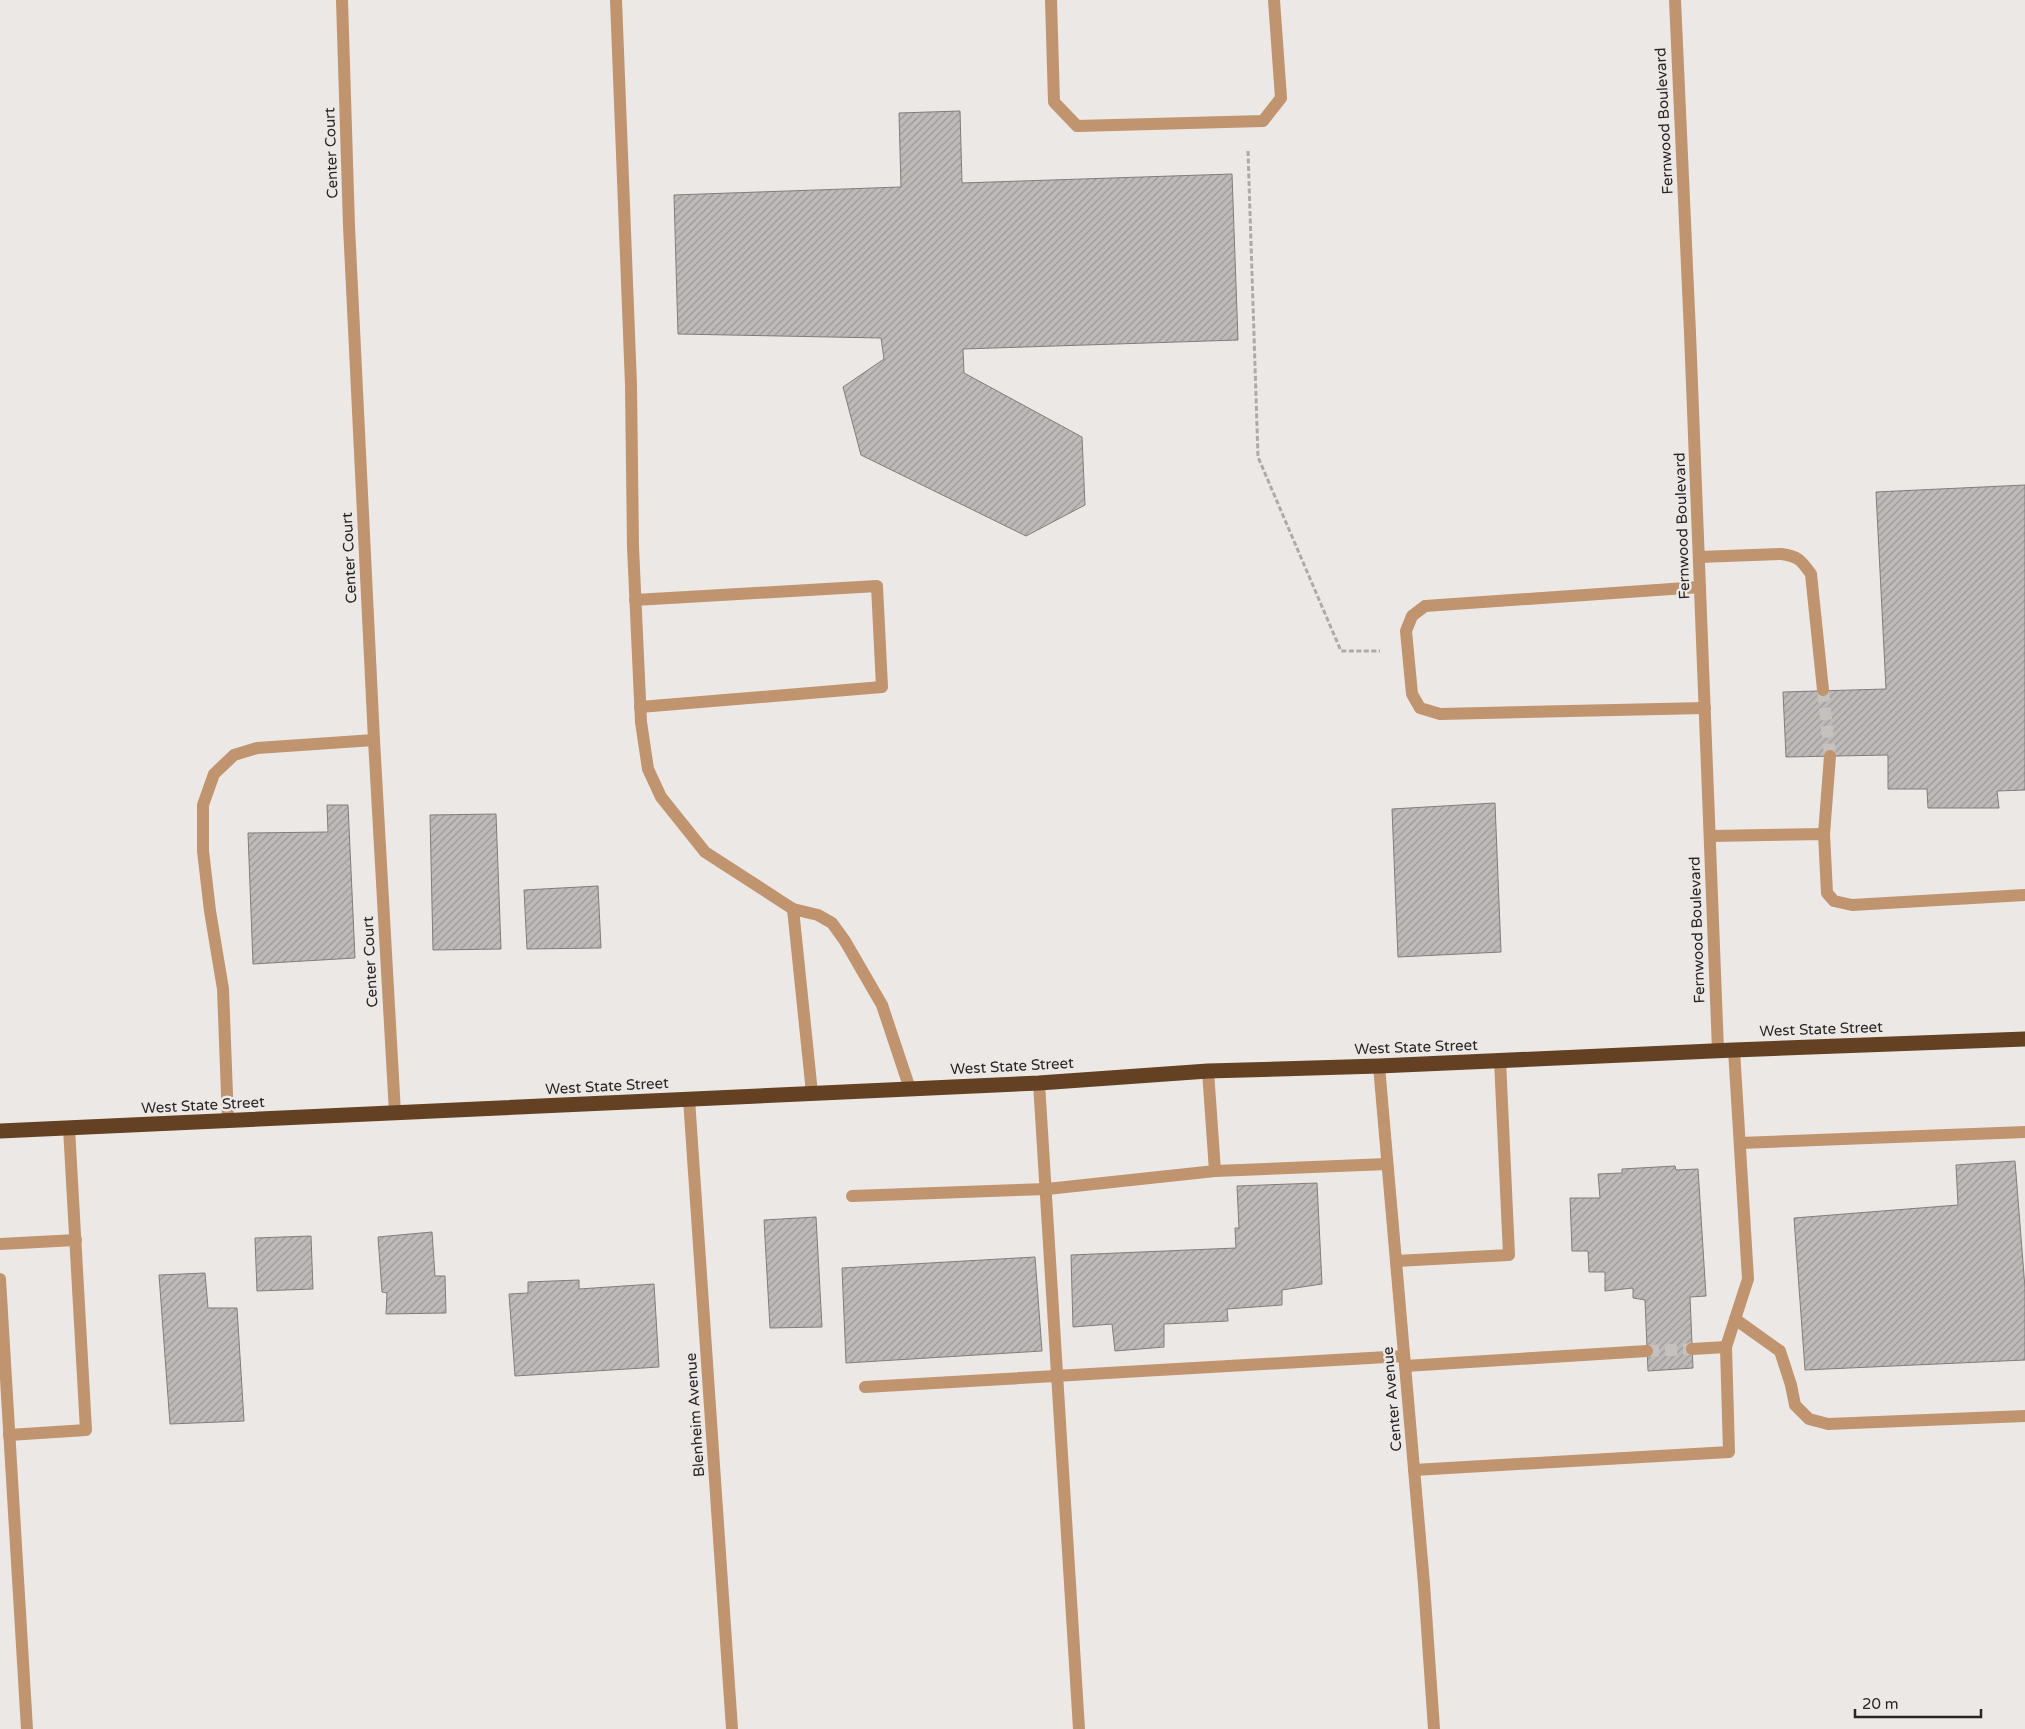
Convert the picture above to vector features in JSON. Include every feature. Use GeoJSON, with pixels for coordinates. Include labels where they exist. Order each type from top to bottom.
{"type":"FeatureCollection","features":[{"type":"Feature","properties":{"kind":"highway","name":"West State Street"},"geometry":{"type":"LineString","coordinates":[[0,1132],[910,1089],[1208,1071],[1379,1066],[1718,1050],[2025,1039]]}},
{"type":"Feature","properties":{"kind":"street","name":"Center Court"},"geometry":{"type":"LineString","coordinates":[[342,0],[349,226],[374,740],[395,1114]]}},
{"type":"Feature","properties":{"kind":"street"},"geometry":{"type":"LineString","coordinates":[[616,0],[631,385],[632,546],[640,707],[648,769],[661,797],[706,852],[793,909],[818,915],[832,923],[845,941],[882,1005],[910,1089]]}},
{"type":"Feature","properties":{"kind":"street"},"geometry":{"type":"LineString","coordinates":[[1051,0],[1054,102],[1077,126],[1263,121],[1281,98],[1274,0]]}},
{"type":"Feature","properties":{"kind":"street","name":"Fernwood Boulevard"},"geometry":{"type":"LineString","coordinates":[[1675,0],[1718,1050]]}},
{"type":"Feature","properties":{"kind":"street"},"geometry":{"type":"LineString","coordinates":[[1699,557],[1781,554],[1794,556],[1802,562],[1811,574],[1823,690]]}},
{"type":"Feature","properties":{"kind":"street"},"geometry":{"type":"LineString","coordinates":[[635,600],[877,586],[882,687],[640,707]]}},
{"type":"Feature","properties":{"kind":"street"},"geometry":{"type":"LineString","coordinates":[[1700,587],[1425,606],[1412,616],[1406,632],[1412,694],[1420,708],[1440,714],[1705,708]]}},
{"type":"Feature","properties":{"kind":"street"},"geometry":{"type":"LineString","coordinates":[[228,1121],[223,989],[210,912],[203,851],[203,805],[214,774],[234,755],[258,748],[374,740]]}},
{"type":"Feature","properties":{"kind":"street"},"geometry":{"type":"LineString","coordinates":[[1830,756],[1824,834],[1827,893],[1834,901],[1852,905],[2025,895]]}},
{"type":"Feature","properties":{"kind":"street"},"geometry":{"type":"LineString","coordinates":[[1710,836],[1824,834]]}},
{"type":"Feature","properties":{"kind":"street"},"geometry":{"type":"LineString","coordinates":[[793,909],[812,1093]]}},
{"type":"Feature","properties":{"kind":"street"},"geometry":{"type":"LineString","coordinates":[[1414,1470],[1729,1452],[1726,1347],[1748,1279],[1734,1050]]}},
{"type":"Feature","properties":{"kind":"street"},"geometry":{"type":"LineString","coordinates":[[1396,1261],[1509,1255],[1500,1060]]}},
{"type":"Feature","properties":{"kind":"street","name":"Center Avenue"},"geometry":{"type":"LineString","coordinates":[[1379,1066],[1405,1361],[1434,1729]]}},
{"type":"Feature","properties":{"kind":"street"},"geometry":{"type":"LineString","coordinates":[[1208,1071],[1215,1171]]}},
{"type":"Feature","properties":{"kind":"street"},"geometry":{"type":"LineString","coordinates":[[1039,1082],[1079,1729]]}},
{"type":"Feature","properties":{"kind":"street","name":"Blenheim Avenue"},"geometry":{"type":"LineString","coordinates":[[689,1100],[732,1729]]}},
{"type":"Feature","properties":{"kind":"street"},"geometry":{"type":"LineString","coordinates":[[10,1435],[86,1430],[70,1128]]}},
{"type":"Feature","properties":{"kind":"street"},"geometry":{"type":"LineString","coordinates":[[1740,1143],[2025,1132]]}},
{"type":"Feature","properties":{"kind":"street"},"geometry":{"type":"LineString","coordinates":[[852,1196],[1046,1189],[1215,1171],[1387,1164]]}},
{"type":"Feature","properties":{"kind":"street"},"geometry":{"type":"LineString","coordinates":[[0,1244],[76,1240]]}},
{"type":"Feature","properties":{"kind":"street"},"geometry":{"type":"LineString","coordinates":[[0,1280],[27,1729]]}},
{"type":"Feature","properties":{"kind":"street"},"geometry":{"type":"LineString","coordinates":[[1735,1320],[1780,1351],[1791,1384],[1795,1405],[1809,1419],[1828,1424],[2025,1416]]}},
{"type":"Feature","properties":{"kind":"street"},"geometry":{"type":"LineString","coordinates":[[1692,1349],[1726,1347]]}},
{"type":"Feature","properties":{"kind":"street"},"geometry":{"type":"LineString","coordinates":[[865,1387],[1057,1376],[1647,1351]]}},
{"type":"Feature","properties":{"kind":"path"},"geometry":{"type":"LineString","coordinates":[[1248,121],[1258,457],[1341,651],[1408,651]]}},
{"type":"Feature","properties":{"kind":"building"},"geometry":{"type":"Polygon","coordinates":[[[960,111],[962,183],[1232,174],[1238,340],[963,349],[964,373],[1082,437],[1085,505],[1026,536],[861,455],[843,387],[884,359],[881,338],[678,334],[674,195],[901,187],[899,113],[960,111]]]}},
{"type":"Feature","properties":{"kind":"building"},"geometry":{"type":"Polygon","coordinates":[[[2025,485],[2025,790],[1997,791],[1999,808],[1928,808],[1927,789],[1888,789],[1888,755],[1786,757],[1783,692],[1886,689],[1876,492],[2025,485]]]}},
{"type":"Feature","properties":{"kind":"building"},"geometry":{"type":"Polygon","coordinates":[[[1495,803],[1501,952],[1398,957],[1392,809],[1495,803]]]}},
{"type":"Feature","properties":{"kind":"building"},"geometry":{"type":"Polygon","coordinates":[[[327,805],[348,805],[355,958],[253,964],[248,833],[328,832],[327,805]]]}},
{"type":"Feature","properties":{"kind":"building"},"geometry":{"type":"Polygon","coordinates":[[[496,814],[501,949],[433,950],[430,815],[496,814]]]}},
{"type":"Feature","properties":{"kind":"building"},"geometry":{"type":"Polygon","coordinates":[[[598,886],[601,948],[527,949],[524,890],[598,886]]]}},
{"type":"Feature","properties":{"kind":"building"},"geometry":{"type":"Polygon","coordinates":[[[2015,1161],[2025,1288],[2025,1360],[1805,1370],[1794,1218],[1958,1205],[1956,1165],[2015,1161]]]}},
{"type":"Feature","properties":{"kind":"building"},"geometry":{"type":"Polygon","coordinates":[[[1675,1166],[1676,1170],[1698,1169],[1706,1296],[1690,1297],[1693,1368],[1648,1371],[1645,1300],[1633,1298],[1633,1288],[1605,1291],[1605,1272],[1589,1272],[1588,1251],[1572,1251],[1570,1198],[1600,1198],[1598,1174],[1622,1173],[1622,1169],[1675,1166]]]}},
{"type":"Feature","properties":{"kind":"building"},"geometry":{"type":"Polygon","coordinates":[[[1317,1183],[1322,1284],[1282,1290],[1282,1305],[1227,1309],[1228,1321],[1164,1324],[1164,1347],[1115,1351],[1112,1324],[1073,1327],[1071,1255],[1236,1248],[1235,1228],[1239,1228],[1237,1186],[1317,1183]]]}},
{"type":"Feature","properties":{"kind":"building"},"geometry":{"type":"Polygon","coordinates":[[[816,1217],[822,1327],[770,1328],[764,1220],[816,1217]]]}},
{"type":"Feature","properties":{"kind":"building"},"geometry":{"type":"Polygon","coordinates":[[[432,1232],[435,1276],[445,1276],[446,1313],[386,1314],[387,1293],[382,1292],[378,1237],[432,1232]]]}},
{"type":"Feature","properties":{"kind":"building"},"geometry":{"type":"Polygon","coordinates":[[[311,1236],[313,1289],[257,1291],[255,1238],[311,1236]]]}},
{"type":"Feature","properties":{"kind":"building"},"geometry":{"type":"Polygon","coordinates":[[[1035,1257],[1042,1351],[846,1363],[842,1268],[1035,1257]]]}},
{"type":"Feature","properties":{"kind":"building"},"geometry":{"type":"Polygon","coordinates":[[[205,1273],[208,1308],[237,1308],[244,1421],[170,1424],[159,1275],[205,1273]]]}},
{"type":"Feature","properties":{"kind":"building"},"geometry":{"type":"Polygon","coordinates":[[[579,1280],[579,1289],[654,1284],[659,1367],[515,1376],[509,1294],[528,1293],[528,1282],[579,1280]]]}},
{"type":"Feature","properties":{"kind":"tunnel"},"geometry":{"type":"LineString","coordinates":[[1823,690],[1830,756]]}},
{"type":"Feature","properties":{"kind":"tunnel"},"geometry":{"type":"LineString","coordinates":[[1647,1351],[1692,1349]]}}]}
